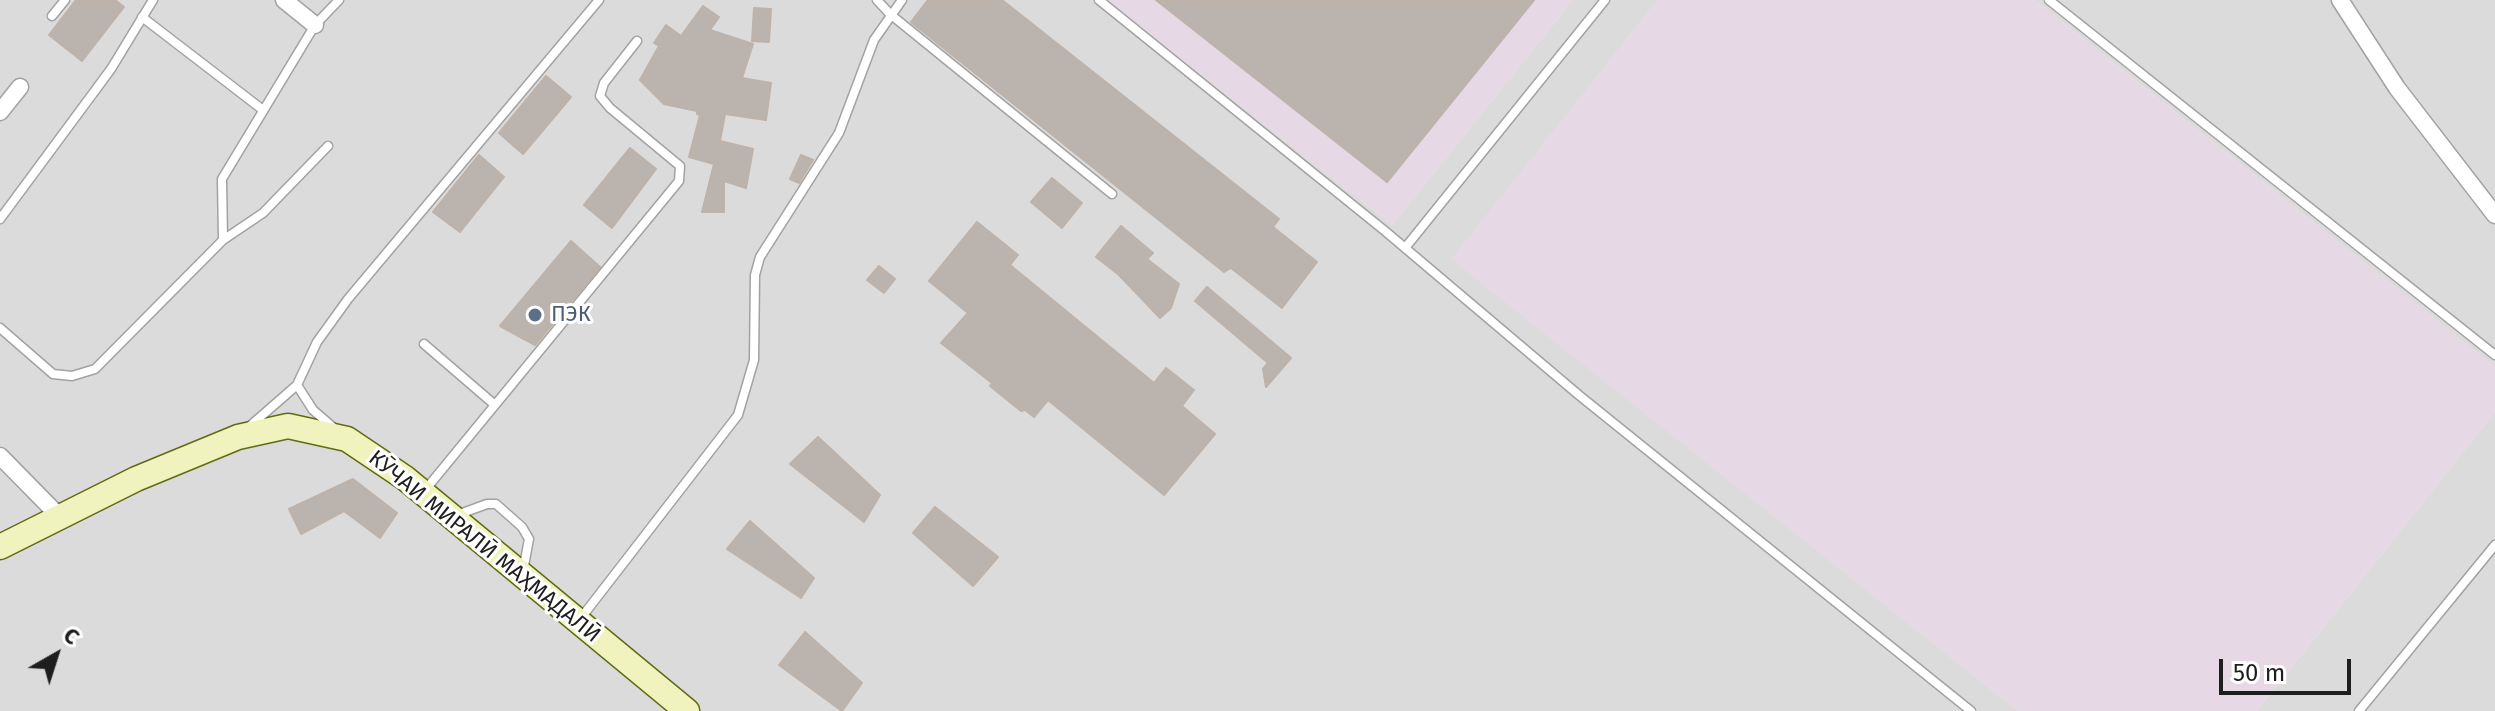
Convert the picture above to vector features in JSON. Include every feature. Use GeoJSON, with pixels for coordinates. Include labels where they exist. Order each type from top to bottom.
{"type":"FeatureCollection","features":[{"type":"Feature","properties":{"kind":"street"},"geometry":{"type":"LineString","coordinates":[[284,0],[315,25]]}},
{"type":"Feature","properties":{"kind":"street"},"geometry":{"type":"LineString","coordinates":[[2340,0],[2397,88],[2495,215]]}},
{"type":"Feature","properties":{"kind":"street"},"geometry":{"type":"LineString","coordinates":[[0,112],[20,87]]}},
{"type":"Feature","properties":{"kind":"street","name":"КӮЧАИ МИРАЛӢ МАҲМАДАЛӢ"},"geometry":{"type":"LineString","coordinates":[[0,547],[136,479],[238,437],[288,426],[347,439],[452,517],[687,711]]}},
{"type":"Feature","properties":{"kind":"street"},"geometry":{"type":"LineString","coordinates":[[0,456],[60,517]]}},
{"type":"Feature","properties":{"kind":"lane"},"geometry":{"type":"LineString","coordinates":[[52,16],[65,0]]}},
{"type":"Feature","properties":{"kind":"lane"},"geometry":{"type":"LineString","coordinates":[[0,219],[111,69],[153,0]]}},
{"type":"Feature","properties":{"kind":"lane"},"geometry":{"type":"LineString","coordinates":[[223,240],[222,179],[315,25],[339,0]]}},
{"type":"Feature","properties":{"kind":"lane"},"geometry":{"type":"LineString","coordinates":[[238,437],[297,385],[317,342],[348,299],[599,0]]}},
{"type":"Feature","properties":{"kind":"lane"},"geometry":{"type":"LineString","coordinates":[[877,0],[890,14],[1112,194]]}},
{"type":"Feature","properties":{"kind":"lane"},"geometry":{"type":"LineString","coordinates":[[578,621],[738,415],[754,360],[755,275],[760,257],[839,133],[874,40],[902,0]]}},
{"type":"Feature","properties":{"kind":"lane"},"geometry":{"type":"LineString","coordinates":[[1099,0],[1405,248],[1592,406],[1971,711]]}},
{"type":"Feature","properties":{"kind":"lane"},"geometry":{"type":"LineString","coordinates":[[1405,248],[1605,0]]}},
{"type":"Feature","properties":{"kind":"lane"},"geometry":{"type":"LineString","coordinates":[[2049,0],[2495,355]]}},
{"type":"Feature","properties":{"kind":"lane"},"geometry":{"type":"LineString","coordinates":[[142,17],[263,110]]}},
{"type":"Feature","properties":{"kind":"lane"},"geometry":{"type":"LineString","coordinates":[[422,493],[679,181],[680,166],[610,108],[600,96],[604,83],[637,41]]}},
{"type":"Feature","properties":{"kind":"lane"},"geometry":{"type":"LineString","coordinates":[[0,328],[53,374],[72,376],[95,369],[223,240],[263,213],[328,146]]}},
{"type":"Feature","properties":{"kind":"lane"},"geometry":{"type":"LineString","coordinates":[[424,344],[495,405]]}},
{"type":"Feature","properties":{"kind":"lane"},"geometry":{"type":"LineString","coordinates":[[297,385],[313,410],[347,439]]}},
{"type":"Feature","properties":{"kind":"lane"},"geometry":{"type":"LineString","coordinates":[[452,517],[487,504],[496,504],[522,527],[529,539],[523,575]]}},
{"type":"Feature","properties":{"kind":"lane"},"geometry":{"type":"LineString","coordinates":[[2359,711],[2495,545]]}},
{"type":"Feature","properties":{"kind":"shaded area"},"geometry":{"type":"Polygon","coordinates":[[[0,0],[1107,0],[1392,225],[1573,0],[1658,0],[1452,259],[2018,711],[0,711],[0,0]]]}},
{"type":"Feature","properties":{"kind":"shaded area"},"geometry":{"type":"Polygon","coordinates":[[[1107,0],[1573,0],[1392,225],[1107,0]]]}},
{"type":"Feature","properties":{"kind":"shaded area"},"geometry":{"type":"Polygon","coordinates":[[[1658,0],[2035,0],[2495,367],[2495,412],[2257,711],[2018,711],[1451,259],[1658,0]]]}},
{"type":"Feature","properties":{"kind":"shaded area"},"geometry":{"type":"Polygon","coordinates":[[[2035,0],[2495,0],[2495,367],[2035,0]]]}},
{"type":"Feature","properties":{"kind":"shaded area"},"geometry":{"type":"Polygon","coordinates":[[[2495,412],[2495,711],[2257,711],[2495,412]]]}},
{"type":"Feature","properties":{"kind":"building"},"geometry":{"type":"Polygon","coordinates":[[[76,0],[115,0],[124,7],[82,61],[49,35],[76,0]]]}},
{"type":"Feature","properties":{"kind":"building"},"geometry":{"type":"Polygon","coordinates":[[[928,0],[1002,0],[1279,219],[1273,227],[1317,262],[1282,308],[1231,268],[1224,272],[911,22],[928,0]]]}},
{"type":"Feature","properties":{"kind":"building"},"geometry":{"type":"Polygon","coordinates":[[[1156,0],[1534,0],[1387,182],[1156,0]]]}},
{"type":"Feature","properties":{"kind":"building"},"geometry":{"type":"Polygon","coordinates":[[[703,6],[719,17],[710,30],[753,44],[742,78],[771,83],[766,120],[725,114],[720,141],[753,149],[746,188],[724,181],[724,212],[702,212],[714,164],[689,157],[700,115],[697,111],[664,104],[640,80],[659,46],[654,43],[666,25],[681,36],[703,6]]]}},
{"type":"Feature","properties":{"kind":"building"},"geometry":{"type":"Polygon","coordinates":[[[754,8],[771,9],[769,42],[752,41],[754,8]]]}},
{"type":"Feature","properties":{"kind":"building"},"geometry":{"type":"Polygon","coordinates":[[[546,76],[571,97],[523,154],[499,133],[546,76]]]}},
{"type":"Feature","properties":{"kind":"building"},"geometry":{"type":"Polygon","coordinates":[[[630,148],[656,169],[612,228],[584,205],[630,148]]]}},
{"type":"Feature","properties":{"kind":"building"},"geometry":{"type":"Polygon","coordinates":[[[479,155],[504,177],[460,232],[433,212],[479,155]]]}},
{"type":"Feature","properties":{"kind":"building"},"geometry":{"type":"Polygon","coordinates":[[[801,155],[813,160],[799,183],[790,179],[801,155]]]}},
{"type":"Feature","properties":{"kind":"building"},"geometry":{"type":"Polygon","coordinates":[[[1052,178],[1082,203],[1062,228],[1031,202],[1052,178]]]}},
{"type":"Feature","properties":{"kind":"building"},"geometry":{"type":"Polygon","coordinates":[[[977,222],[1018,255],[1010,265],[1154,383],[1166,368],[1194,390],[1182,406],[1215,434],[1164,495],[1048,400],[1034,417],[1025,410],[1021,411],[990,386],[992,383],[941,343],[968,313],[929,281],[977,222]]]}},
{"type":"Feature","properties":{"kind":"building"},"geometry":{"type":"Polygon","coordinates":[[[1121,226],[1153,253],[1147,259],[1179,284],[1171,308],[1160,318],[1119,275],[1096,257],[1121,226]]]}},
{"type":"Feature","properties":{"kind":"building"},"geometry":{"type":"Polygon","coordinates":[[[571,241],[600,267],[535,345],[500,326],[571,241]]]}},
{"type":"Feature","properties":{"kind":"building"},"geometry":{"type":"Polygon","coordinates":[[[879,266],[895,279],[884,293],[867,280],[879,266]]]}},
{"type":"Feature","properties":{"kind":"building"},"geometry":{"type":"Polygon","coordinates":[[[1207,287],[1291,358],[1266,387],[1263,369],[1268,363],[1195,301],[1207,287]]]}},
{"type":"Feature","properties":{"kind":"building"},"geometry":{"type":"Polygon","coordinates":[[[818,437],[880,495],[864,522],[790,464],[818,437]]]}},
{"type":"Feature","properties":{"kind":"building"},"geometry":{"type":"Polygon","coordinates":[[[353,479],[397,513],[380,538],[344,511],[301,534],[289,509],[353,479]]]}},
{"type":"Feature","properties":{"kind":"building"},"geometry":{"type":"Polygon","coordinates":[[[935,507],[998,557],[973,586],[913,533],[935,507]]]}},
{"type":"Feature","properties":{"kind":"building"},"geometry":{"type":"Polygon","coordinates":[[[750,521],[814,578],[801,598],[727,549],[750,521]]]}},
{"type":"Feature","properties":{"kind":"building"},"geometry":{"type":"Polygon","coordinates":[[[805,632],[862,683],[842,711],[779,665],[805,632]]]}},
{"type":"Feature","properties":{"kind":"place","name":"ПЭК"},"geometry":{"type":"Point","coordinates":[535,315]}}]}
